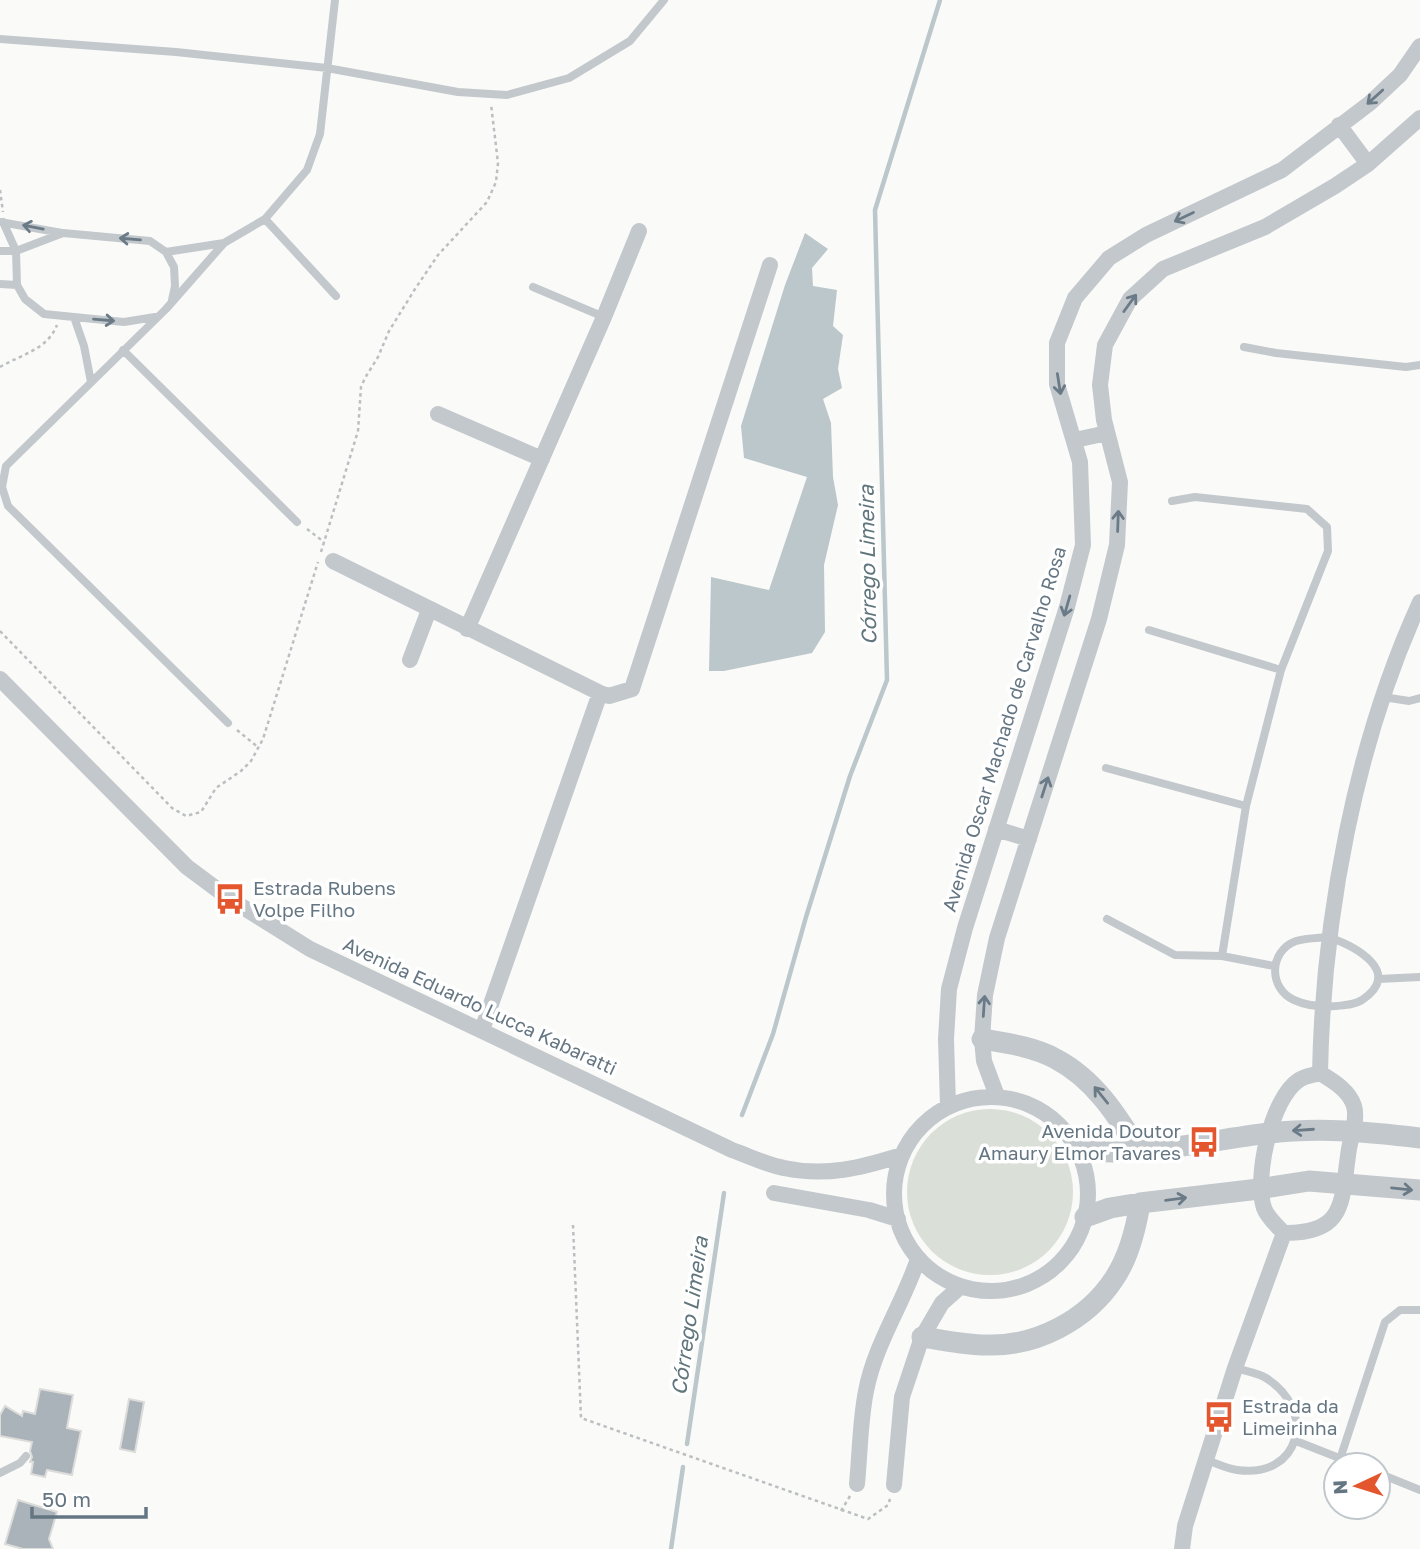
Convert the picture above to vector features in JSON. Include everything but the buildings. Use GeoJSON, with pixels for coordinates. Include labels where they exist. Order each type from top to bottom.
{"type":"FeatureCollection","features":[{"type":"Feature","properties":{"kind":"street","name":"Avenida Oscar Machado de Carvalho Rosa"},"geometry":{"type":"LineString","coordinates":[[948,1106],[946,1039],[949,989],[965,928],[1067,607],[1083,544],[1080,462],[1057,384],[1057,343],[1075,298],[1109,258],[1146,235],[1282,170],[1370,103],[1400,75],[1420,46]]}},
{"type":"Feature","properties":{"kind":"street"},"geometry":{"type":"LineString","coordinates":[[997,1096],[984,1061],[982,1039],[985,995],[997,938],[1098,620],[1117,545],[1120,482],[1107,433],[1100,385],[1105,345],[1130,299],[1163,269],[1265,227],[1368,164],[1420,118]]}},
{"type":"Feature","properties":{"kind":"street"},"geometry":{"type":"LineString","coordinates":[[1339,125],[1368,164]]}},
{"type":"Feature","properties":{"kind":"street"},"geometry":{"type":"LineString","coordinates":[[467,629],[639,231]]}},
{"type":"Feature","properties":{"kind":"street"},"geometry":{"type":"LineString","coordinates":[[333,561],[600,693],[609,696],[632,689],[770,265]]}},
{"type":"Feature","properties":{"kind":"street"},"geometry":{"type":"LineString","coordinates":[[438,414],[542,459]]}},
{"type":"Feature","properties":{"kind":"street"},"geometry":{"type":"LineString","coordinates":[[1075,440],[1107,433]]}},
{"type":"Feature","properties":{"kind":"street"},"geometry":{"type":"LineString","coordinates":[[1320,1073],[1321,1007],[1328,937],[1352,807],[1383,697],[1414,633],[1420,602]]}},
{"type":"Feature","properties":{"kind":"street"},"geometry":{"type":"LineString","coordinates":[[410,660],[429,610]]}},
{"type":"Feature","properties":{"kind":"street","name":"Avenida Eduardo Lucca Kabaratti"},"geometry":{"type":"LineString","coordinates":[[0,679],[187,867],[230,899],[310,949],[732,1150],[783,1168],[829,1173],[902,1156]]}},
{"type":"Feature","properties":{"kind":"street"},"geometry":{"type":"LineString","coordinates":[[482,1030],[600,693]]}},
{"type":"Feature","properties":{"kind":"street"},"geometry":{"type":"LineString","coordinates":[[996,829],[1028,839]]}},
{"type":"Feature","properties":{"kind":"street"},"geometry":{"type":"LineString","coordinates":[[982,1039],[1015,1045],[1055,1058],[1092,1084],[1119,1118],[1139,1151]]}},
{"type":"Feature","properties":{"kind":"street"},"geometry":{"type":"LineString","coordinates":[[1320,1073],[1340,1086],[1354,1107],[1342,1203],[1329,1223],[1308,1234],[1284,1233],[1265,1211],[1259,1189],[1270,1133],[1282,1098],[1299,1080],[1320,1073]]}},
{"type":"Feature","properties":{"kind":"street"},"geometry":{"type":"LineString","coordinates":[[997,1096],[1022,1101],[1045,1112],[1064,1129],[1079,1150],[1087,1175],[1088,1200],[1085,1217],[1072,1248],[1055,1268],[1034,1282],[1010,1290],[985,1292],[960,1287],[937,1276],[918,1259],[904,1237],[898,1220],[894,1188],[902,1156],[910,1139],[927,1120],[948,1106],[972,1098],[997,1096]]}},
{"type":"Feature","properties":{"kind":"street"},"geometry":{"type":"LineString","coordinates":[[1079,1150],[1105,1154],[1139,1151],[1313,1129],[1353,1130],[1420,1138]]}},
{"type":"Feature","properties":{"kind":"street"},"geometry":{"type":"LineString","coordinates":[[1085,1217],[1110,1208],[1140,1203],[1310,1181],[1420,1190]]}},
{"type":"Feature","properties":{"kind":"street"},"geometry":{"type":"LineString","coordinates":[[774,1193],[869,1210],[898,1220]]}},
{"type":"Feature","properties":{"kind":"street"},"geometry":{"type":"LineString","coordinates":[[922,1337],[987,1346],[1035,1340],[1082,1314],[1115,1279],[1136,1230],[1140,1203]]}},
{"type":"Feature","properties":{"kind":"street"},"geometry":{"type":"LineString","coordinates":[[1182,1549],[1185,1526],[1235,1368],[1284,1233]]}},
{"type":"Feature","properties":{"kind":"street"},"geometry":{"type":"LineString","coordinates":[[857,1484],[866,1390],[882,1339],[907,1291],[918,1259]]}},
{"type":"Feature","properties":{"kind":"street"},"geometry":{"type":"LineString","coordinates":[[894,1485],[902,1397],[922,1337],[942,1303],[960,1287]]}},
{"type":"Feature","properties":{"kind":"lane"},"geometry":{"type":"LineString","coordinates":[[228,723],[8,506],[2,487],[6,466],[171,302],[224,243],[265,219],[307,170],[320,134],[335,0]]}},
{"type":"Feature","properties":{"kind":"lane"},"geometry":{"type":"LineString","coordinates":[[0,39],[176,52],[327,68],[458,92],[507,95],[569,78],[630,41],[664,0]]}},
{"type":"Feature","properties":{"kind":"lane"},"geometry":{"type":"LineString","coordinates":[[265,219],[336,296]]}},
{"type":"Feature","properties":{"kind":"lane"},"geometry":{"type":"LineString","coordinates":[[2,222],[63,233],[150,241],[166,252],[174,267],[175,286],[171,302]]}},
{"type":"Feature","properties":{"kind":"lane"},"geometry":{"type":"LineString","coordinates":[[2,222],[16,251],[17,285],[25,299],[44,314],[124,322],[157,316]]}},
{"type":"Feature","properties":{"kind":"lane"},"geometry":{"type":"LineString","coordinates":[[0,251],[16,251],[63,233]]}},
{"type":"Feature","properties":{"kind":"lane"},"geometry":{"type":"LineString","coordinates":[[166,252],[224,243]]}},
{"type":"Feature","properties":{"kind":"lane"},"geometry":{"type":"LineString","coordinates":[[0,284],[17,285]]}},
{"type":"Feature","properties":{"kind":"lane"},"geometry":{"type":"LineString","coordinates":[[533,287],[604,317]]}},
{"type":"Feature","properties":{"kind":"lane"},"geometry":{"type":"LineString","coordinates":[[74,317],[85,346],[91,382]]}},
{"type":"Feature","properties":{"kind":"lane"},"geometry":{"type":"LineString","coordinates":[[1244,346],[1328,359],[1406,367],[1420,365]]}},
{"type":"Feature","properties":{"kind":"lane"},"geometry":{"type":"LineString","coordinates":[[123,350],[297,522]]}},
{"type":"Feature","properties":{"kind":"lane"},"geometry":{"type":"LineString","coordinates":[[1172,501],[1195,498],[1307,509],[1327,527],[1328,551],[1281,670],[1246,806],[1222,956]]}},
{"type":"Feature","properties":{"kind":"lane"},"geometry":{"type":"LineString","coordinates":[[1149,630],[1281,670]]}},
{"type":"Feature","properties":{"kind":"lane"},"geometry":{"type":"LineString","coordinates":[[1383,697],[1409,701],[1420,698]]}},
{"type":"Feature","properties":{"kind":"lane"},"geometry":{"type":"LineString","coordinates":[[1106,768],[1246,806]]}},
{"type":"Feature","properties":{"kind":"lane"},"geometry":{"type":"LineString","coordinates":[[1107,919],[1175,955],[1222,956],[1274,966]]}},
{"type":"Feature","properties":{"kind":"lane"},"geometry":{"type":"LineString","coordinates":[[1328,937],[1347,943],[1366,954],[1377,969],[1378,979],[1370,994],[1355,1004],[1321,1007],[1292,999],[1278,985],[1274,966],[1281,951],[1295,941],[1328,937]]}},
{"type":"Feature","properties":{"kind":"lane"},"geometry":{"type":"LineString","coordinates":[[1378,979],[1420,977]]}},
{"type":"Feature","properties":{"kind":"lane"},"geometry":{"type":"LineString","coordinates":[[1343,1451],[1385,1322],[1400,1310],[1420,1310]]}},
{"type":"Feature","properties":{"kind":"lane"},"geometry":{"type":"LineString","coordinates":[[1206,1460],[1237,1470],[1266,1468],[1287,1455],[1296,1441],[1297,1420],[1286,1395],[1265,1377],[1235,1368]]}},
{"type":"Feature","properties":{"kind":"lane"},"geometry":{"type":"LineString","coordinates":[[1296,1441],[1322,1452]]}},
{"type":"Feature","properties":{"kind":"lane"},"geometry":{"type":"LineString","coordinates":[[0,1473],[20,1463],[26,1456]]}},
{"type":"Feature","properties":{"kind":"lane"},"geometry":{"type":"LineString","coordinates":[[1392,1479],[1420,1490]]}},
{"type":"Feature","properties":{"kind":"path"},"geometry":{"type":"LineString","coordinates":[[0,190],[2,222]]}},
{"type":"Feature","properties":{"kind":"path"},"geometry":{"type":"LineString","coordinates":[[0,367],[37,350],[50,340],[60,316]]}},
{"type":"Feature","properties":{"kind":"path"},"geometry":{"type":"LineString","coordinates":[[297,522],[324,542]]}},
{"type":"Feature","properties":{"kind":"path"},"geometry":{"type":"LineString","coordinates":[[228,723],[259,748]]}},
{"type":"Feature","properties":{"kind":"path"},"geometry":{"type":"LineString","coordinates":[[573,1225],[581,1418],[868,1519],[888,1505],[894,1485]]}},
{"type":"Feature","properties":{"kind":"shaded area"},"geometry":{"type":"Polygon","coordinates":[[[805,233],[828,249],[812,268],[813,286],[837,290],[833,326],[843,335],[838,369],[842,388],[823,399],[831,423],[833,477],[838,505],[824,565],[825,632],[812,653],[724,671],[709,671],[711,577],[769,590],[807,477],[744,458],[741,426],[785,285],[805,233]]]}},
{"type":"Feature","properties":{"kind":"shaded area"},"geometry":{"type":"Polygon","coordinates":[[[990,1109],[1022,1115],[1049,1133],[1067,1160],[1073,1192],[1067,1224],[1049,1251],[1022,1269],[990,1275],[958,1269],[931,1251],[913,1224],[907,1192],[913,1160],[931,1133],[958,1115],[990,1109]]]}},
{"type":"Feature","properties":{"kind":"waterway","name":"Córrego Limeira"},"geometry":{"type":"LineString","coordinates":[[742,1115],[773,1034],[850,776],[887,680],[875,210],[940,0]]}},
{"type":"Feature","properties":{"kind":"waterway","name":"Córrego Limeira"},"geometry":{"type":"LineString","coordinates":[[687,1444],[724,1193]]}},
{"type":"Feature","properties":{"kind":"waterway","name":"Córrego Limeira"},"geometry":{"type":"LineString","coordinates":[[671,1549],[683,1467]]}},
{"type":"Feature","properties":{"kind":"place","name":"Estrada Rubens Volpe Filho"},"geometry":{"type":"Point","coordinates":[230,899]}},
{"type":"Feature","properties":{"kind":"place","name":"Avenida Doutor Amaury Elmor Tavares"},"geometry":{"type":"Point","coordinates":[1204,1142]}},
{"type":"Feature","properties":{"kind":"place","name":"Estrada da Limeirinha"},"geometry":{"type":"Point","coordinates":[1219,1417]}}]}
